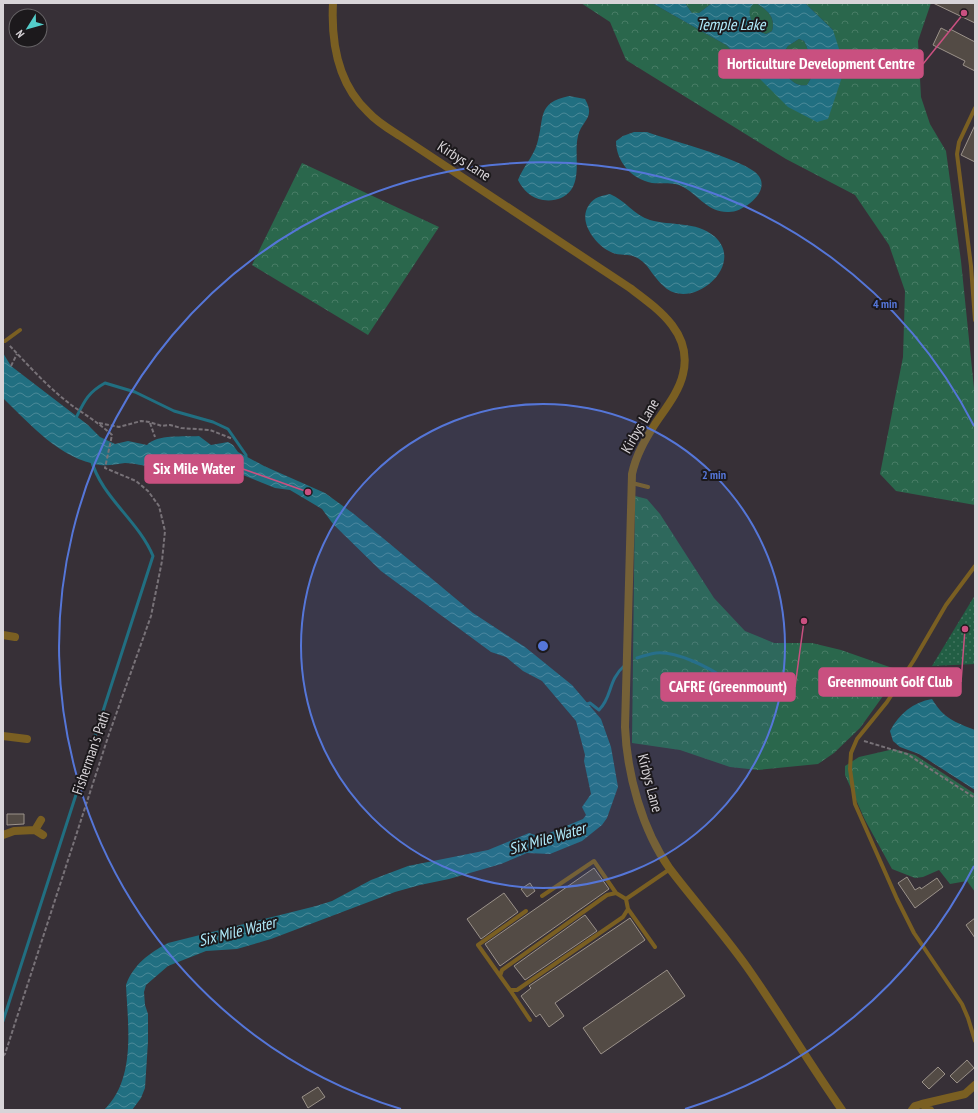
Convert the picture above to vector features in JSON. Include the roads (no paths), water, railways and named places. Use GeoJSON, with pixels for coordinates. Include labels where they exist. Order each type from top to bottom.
{"type":"FeatureCollection","features":[{"type":"Feature","properties":{"kind":"street","name":"Kirbys Lane"},"geometry":{"type":"LineString","coordinates":[[333,3],[334,36],[339,64],[351,91],[368,113],[400,136],[630,288],[659,310],[672,324],[681,340],[684,353],[683,374],[676,392],[639,444],[634,465],[632,484],[626,727],[628,767],[644,818],[670,869],[744,962],[842,1110]]}},
{"type":"Feature","properties":{"kind":"street"},"geometry":{"type":"LineString","coordinates":[[3,634],[15,638]]}},
{"type":"Feature","properties":{"kind":"street"},"geometry":{"type":"LineString","coordinates":[[3,736],[28,739]]}},
{"type":"Feature","properties":{"kind":"street"},"geometry":{"type":"LineString","coordinates":[[35,830],[41,820]]}},
{"type":"Feature","properties":{"kind":"street"},"geometry":{"type":"LineString","coordinates":[[3,835],[14,831],[35,830],[43,836]]}},
{"type":"Feature","properties":{"kind":"street"},"geometry":{"type":"LineString","coordinates":[[912,1110],[915,1106],[964,1094],[975,1085]]}},
{"type":"Feature","properties":{"kind":"street"},"geometry":{"type":"LineString","coordinates":[[922,1104],[930,1110]]}},
{"type":"Feature","properties":{"kind":"lane"},"geometry":{"type":"LineString","coordinates":[[975,108],[959,142],[957,154],[971,266],[975,320]]}},
{"type":"Feature","properties":{"kind":"lane"},"geometry":{"type":"LineString","coordinates":[[5,341],[20,330]]}},
{"type":"Feature","properties":{"kind":"lane"},"geometry":{"type":"LineString","coordinates":[[632,484],[648,487]]}},
{"type":"Feature","properties":{"kind":"lane"},"geometry":{"type":"LineString","coordinates":[[975,566],[946,605],[914,660],[887,702],[857,739],[851,753],[850,770],[854,804],[897,899],[914,933],[962,1004],[975,1041]]}},
{"type":"Feature","properties":{"kind":"lane"},"geometry":{"type":"LineString","coordinates":[[542,896],[594,860],[616,893],[626,899],[628,909],[655,947]]}},
{"type":"Feature","properties":{"kind":"lane"},"geometry":{"type":"LineString","coordinates":[[626,899],[670,869]]}},
{"type":"Feature","properties":{"kind":"lane"},"geometry":{"type":"LineString","coordinates":[[500,976],[502,970],[607,895],[616,893]]}},
{"type":"Feature","properties":{"kind":"lane"},"geometry":{"type":"LineString","coordinates":[[510,990],[517,990],[623,917],[628,909]]}},
{"type":"Feature","properties":{"kind":"lane"},"geometry":{"type":"LineString","coordinates":[[526,911],[478,945],[530,1020]]}},
{"type":"Feature","properties":{"kind":"water","name":"Temple Lake"},"geometry":{"type":"Polygon","coordinates":[[[652,3],[685,3],[692,13],[699,13],[712,3],[755,3],[751,6],[750,15],[754,25],[766,34],[772,31],[772,18],[764,8],[756,3],[805,3],[833,30],[839,49],[842,77],[828,119],[817,122],[788,107],[726,45],[652,3]],[[799,39],[788,46],[784,52],[789,64],[789,78],[799,85],[807,85],[815,71],[804,41],[799,39]]]}},
{"type":"Feature","properties":{"kind":"water"},"geometry":{"type":"Polygon","coordinates":[[[569,96],[585,99],[589,111],[589,115],[578,136],[576,179],[573,187],[561,198],[555,200],[539,199],[528,193],[518,180],[531,158],[537,144],[546,107],[558,99],[569,96]]]}},
{"type":"Feature","properties":{"kind":"water"},"geometry":{"type":"Polygon","coordinates":[[[634,132],[647,132],[733,160],[755,172],[760,178],[762,185],[760,192],[750,204],[743,208],[736,211],[722,212],[705,204],[677,184],[652,183],[644,181],[626,168],[617,148],[616,141],[623,136],[634,132]]]}},
{"type":"Feature","properties":{"kind":"water"},"geometry":{"type":"Polygon","coordinates":[[[610,194],[644,218],[658,222],[691,226],[707,231],[714,236],[722,247],[724,258],[721,270],[713,280],[703,288],[691,293],[679,294],[664,287],[647,266],[636,257],[613,253],[607,250],[592,236],[585,217],[586,211],[591,202],[601,196],[610,194]]]}},
{"type":"Feature","properties":{"kind":"water"},"geometry":{"type":"Polygon","coordinates":[[[3,353],[11,366],[88,425],[100,437],[115,444],[128,441],[147,445],[151,441],[157,439],[179,436],[199,436],[211,445],[228,442],[233,445],[238,452],[264,466],[325,493],[354,514],[473,613],[525,647],[572,685],[601,719],[611,747],[618,787],[607,818],[602,825],[582,841],[550,854],[527,853],[501,864],[449,879],[395,892],[271,939],[237,949],[206,951],[168,966],[146,985],[144,992],[145,1005],[148,1014],[145,1088],[141,1098],[132,1110],[104,1110],[114,1097],[126,1068],[128,1052],[128,1018],[126,985],[133,971],[148,955],[168,943],[332,901],[371,880],[408,866],[488,850],[529,833],[538,836],[547,834],[583,819],[586,815],[582,807],[591,794],[584,761],[585,755],[576,721],[542,681],[523,671],[506,657],[491,652],[381,571],[333,524],[322,509],[290,490],[275,488],[238,473],[218,467],[156,471],[152,467],[132,463],[100,465],[85,462],[72,456],[59,448],[35,429],[3,398],[3,353]]]}},
{"type":"Feature","properties":{"kind":"water"},"geometry":{"type":"Polygon","coordinates":[[[932,699],[936,706],[950,719],[975,730],[975,790],[919,754],[900,747],[893,741],[890,731],[902,714],[919,703],[932,699]]]}},
{"type":"Feature","properties":{"kind":"waterway"},"geometry":{"type":"LineString","coordinates":[[75,420],[90,394],[105,383],[135,392],[174,411],[213,422],[228,429],[246,455],[246,459]]}},
{"type":"Feature","properties":{"kind":"waterway"},"geometry":{"type":"LineString","coordinates":[[3,1021],[153,556],[138,531],[103,485],[96,473],[91,459]]}},
{"type":"Feature","properties":{"kind":"waterway"},"geometry":{"type":"LineString","coordinates":[[637,658],[656,653],[664,653],[682,657],[701,665],[725,679]]}},
{"type":"Feature","properties":{"kind":"waterway"},"geometry":{"type":"LineString","coordinates":[[587,704],[590,703],[599,710],[606,699],[615,677],[625,665]]}},
{"type":"Feature","properties":{"kind":"place","name":"Horticulture Development Centre"},"geometry":{"type":"Point","coordinates":[964,13]}},
{"type":"Feature","properties":{"kind":"place","name":"Six Mile Water"},"geometry":{"type":"Point","coordinates":[308,492]}},
{"type":"Feature","properties":{"kind":"place","name":"CAFRE (Greenmount)"},"geometry":{"type":"Point","coordinates":[804,621]}},
{"type":"Feature","properties":{"kind":"place","name":"Greenmount Golf Club"},"geometry":{"type":"Point","coordinates":[965,629]}}]}
